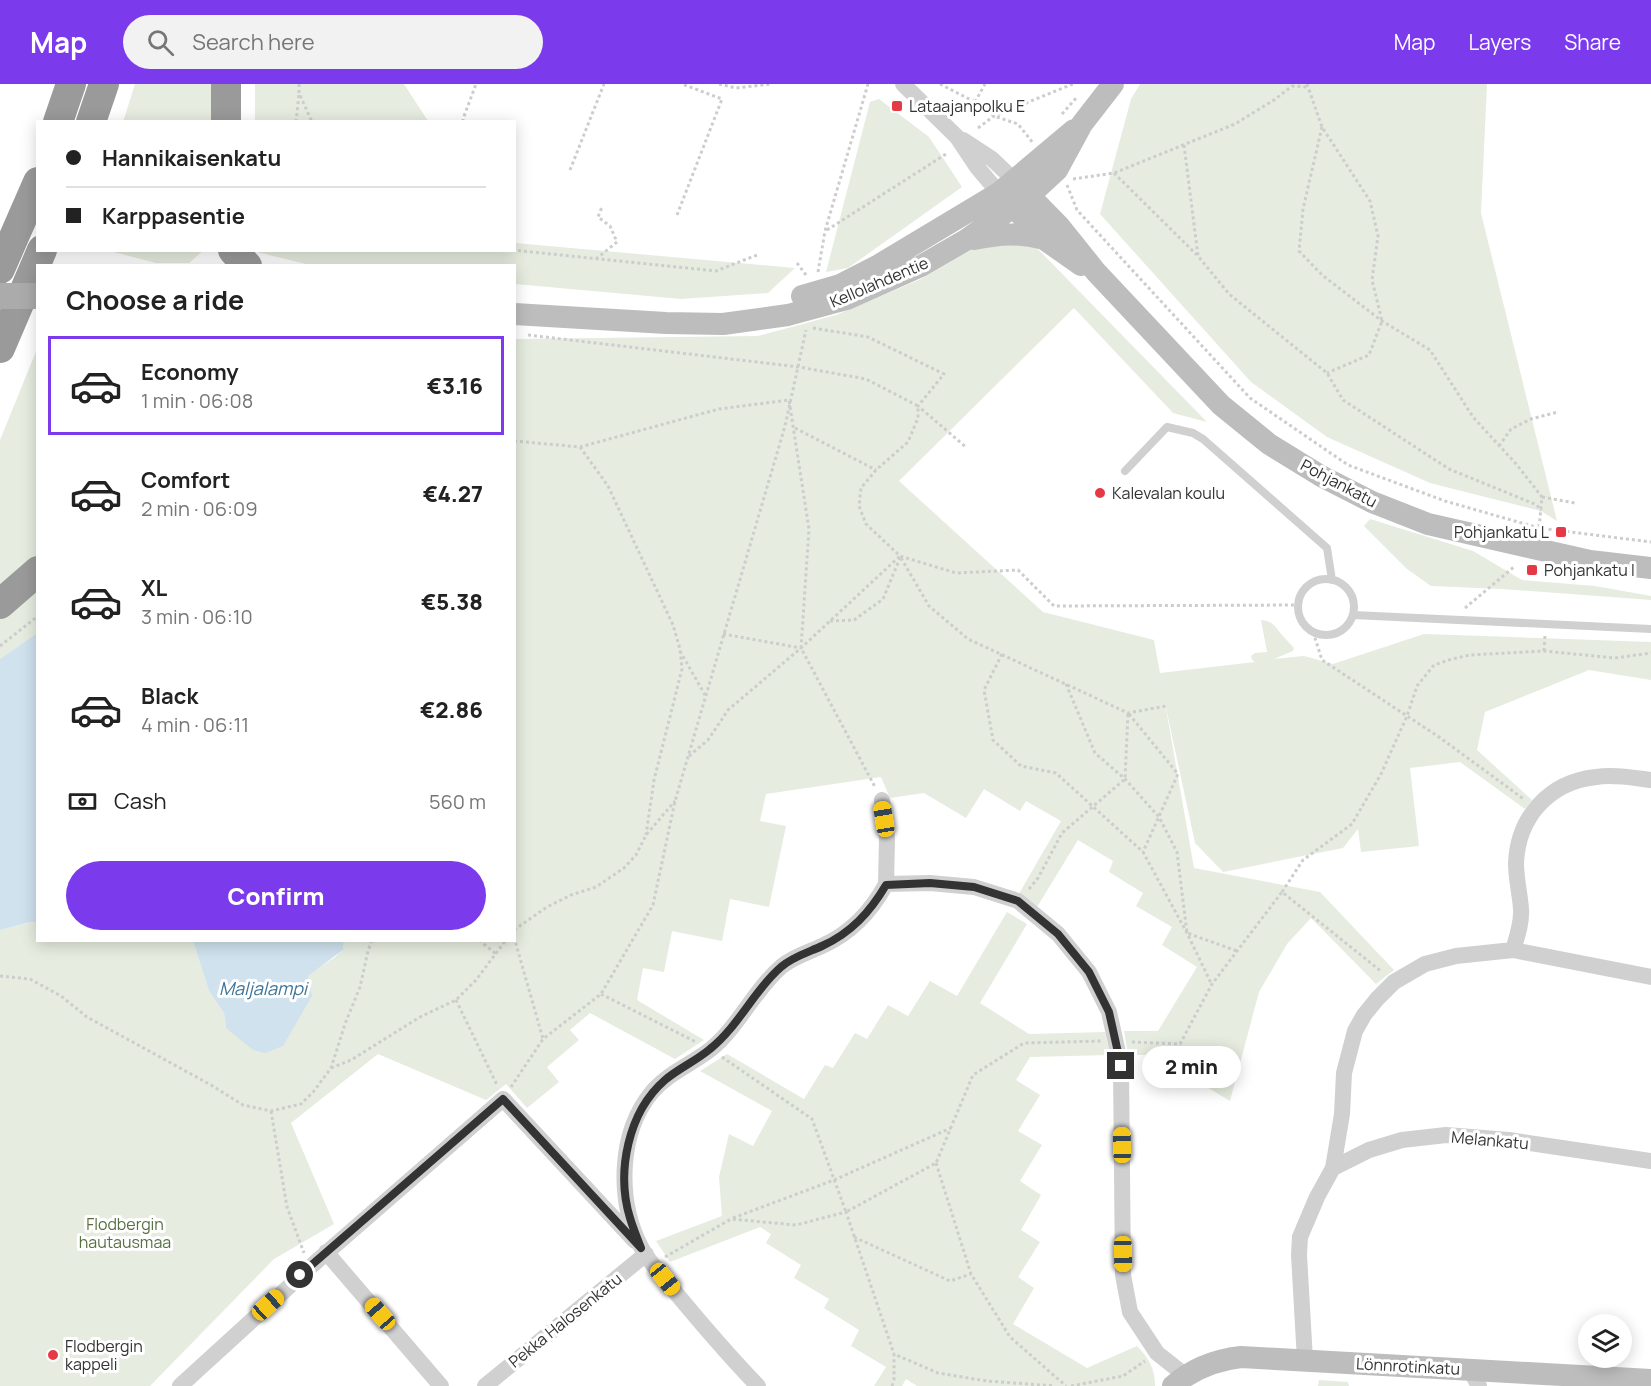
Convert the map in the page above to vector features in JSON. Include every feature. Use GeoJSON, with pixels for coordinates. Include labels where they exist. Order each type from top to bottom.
{"type":"FeatureCollection","features":[{"type":"Feature","properties":{"kind":"highway"},"geometry":{"type":"LineString","coordinates":[[59,120],[71,84]]}},
{"type":"Feature","properties":{"kind":"highway"},"geometry":{"type":"LineString","coordinates":[[92,120],[104,84]]}},
{"type":"Feature","properties":{"kind":"highway"},"geometry":{"type":"LineString","coordinates":[[226,84],[226,120]]}},
{"type":"Feature","properties":{"kind":"highway"},"geometry":{"type":"LineString","coordinates":[[0,269],[36,187]]}},
{"type":"Feature","properties":{"kind":"highway"},"geometry":{"type":"LineString","coordinates":[[235,252],[245,264]]}},
{"type":"Feature","properties":{"kind":"highway"},"geometry":{"type":"LineString","coordinates":[[0,348],[36,264]]}},
{"type":"Feature","properties":{"kind":"highway"},"geometry":{"type":"LineString","coordinates":[[0,604],[36,573]]}},
{"type":"Feature","properties":{"kind":"main road","name":"Kellolahdentie"},"geometry":{"type":"LineString","coordinates":[[516,302],[700,310],[767,306],[840,285],[1057,170],[1082,124],[1113,84]]}},
{"type":"Feature","properties":{"kind":"main road","name":"Kellolahdentie"},"geometry":{"type":"LineString","coordinates":[[518,324],[723,324],[788,315],[847,299],[921,266],[966,240],[1014,194],[1044,154],[1082,124]]}},
{"type":"Feature","properties":{"kind":"main road","name":"Pohjankatu"},"geometry":{"type":"LineString","coordinates":[[1014,194],[1044,239],[1076,262],[1096,272]]}},
{"type":"Feature","properties":{"kind":"main road","name":"Pohjankatu"},"geometry":{"type":"LineString","coordinates":[[1014,194],[1060,227],[1096,272],[1221,405],[1269,444],[1321,476],[1372,502],[1428,524],[1590,561],[1651,568]]}},
{"type":"Feature","properties":{"kind":"main road"},"geometry":{"type":"LineString","coordinates":[[966,240],[1005,233],[1044,239]]}},
{"type":"Feature","properties":{"kind":"main road"},"geometry":{"type":"LineString","coordinates":[[0,296],[36,296]]}},
{"type":"Feature","properties":{"kind":"main road","name":"Lönnrotinkatu"},"geometry":{"type":"LineString","coordinates":[[1180,1381],[1220,1359],[1241,1357],[1305,1360],[1475,1378],[1651,1380]]}},
{"type":"Feature","properties":{"kind":"street"},"geometry":{"type":"LineString","coordinates":[[903,84],[957,137],[992,159],[1014,194]]}},
{"type":"Feature","properties":{"kind":"street"},"geometry":{"type":"LineString","coordinates":[[1513,950],[1520,925],[1521,911],[1516,862],[1520,838],[1529,817],[1536,808],[1553,792],[1573,782],[1597,777],[1620,776],[1651,780]]}},
{"type":"Feature","properties":{"kind":"street"},"geometry":{"type":"LineString","coordinates":[[646,1255],[629,1217],[625,1178],[627,1148],[635,1121],[653,1091],[666,1079],[711,1049],[782,966],[825,945],[862,920],[886,885],[887,838],[882,800]]}},
{"type":"Feature","properties":{"kind":"street"},"geometry":{"type":"LineString","coordinates":[[886,885],[930,883],[974,887],[1018,901],[1058,934],[1089,972],[1109,1012],[1121,1066],[1123,1275],[1131,1312],[1157,1353],[1180,1381]]}},
{"type":"Feature","properties":{"kind":"street"},"geometry":{"type":"LineString","coordinates":[[1305,1360],[1300,1237],[1317,1197],[1333,1168],[1342,1114],[1344,1073],[1355,1031],[1364,1015],[1394,982],[1425,964],[1456,956],[1513,950],[1651,978]]}},
{"type":"Feature","properties":{"kind":"street"},"geometry":{"type":"LineString","coordinates":[[180,1386],[326,1252],[503,1099],[646,1255],[714,1340],[758,1386]]}},
{"type":"Feature","properties":{"kind":"street","name":"Melankatu"},"geometry":{"type":"LineString","coordinates":[[1333,1168],[1369,1150],[1402,1140],[1446,1135],[1509,1140],[1651,1161]]}},
{"type":"Feature","properties":{"kind":"street"},"geometry":{"type":"LineString","coordinates":[[326,1252],[441,1386]]}},
{"type":"Feature","properties":{"kind":"street","name":"Pekka Halosenkatu"},"geometry":{"type":"LineString","coordinates":[[485,1386],[646,1255]]}},
{"type":"Feature","properties":{"kind":"lane"},"geometry":{"type":"LineString","coordinates":[[1125,471],[1167,427],[1193,433],[1203,439],[1327,548],[1332,580]]}},
{"type":"Feature","properties":{"kind":"lane"},"geometry":{"type":"LineString","coordinates":[[1332,580],[1340,583],[1352,597],[1353,615],[1350,623],[1337,633],[1321,635],[1313,632],[1302,621],[1299,605],[1301,596],[1313,583],[1332,580]]}},
{"type":"Feature","properties":{"kind":"lane"},"geometry":{"type":"LineString","coordinates":[[1353,615],[1651,629]]}},
{"type":"Feature","properties":{"kind":"path"},"geometry":{"type":"LineString","coordinates":[[296,120],[298,84]]}},
{"type":"Feature","properties":{"kind":"path"},"geometry":{"type":"LineString","coordinates":[[463,120],[476,84]]}},
{"type":"Feature","properties":{"kind":"path"},"geometry":{"type":"LineString","coordinates":[[570,170],[603,84]]}},
{"type":"Feature","properties":{"kind":"path"},"geometry":{"type":"LineString","coordinates":[[677,215],[722,99],[682,84]]}},
{"type":"Feature","properties":{"kind":"path"},"geometry":{"type":"LineString","coordinates":[[719,84],[736,88],[771,84]]}},
{"type":"Feature","properties":{"kind":"path"},"geometry":{"type":"LineString","coordinates":[[817,274],[825,231],[868,84]]}},
{"type":"Feature","properties":{"kind":"path"},"geometry":{"type":"LineString","coordinates":[[939,84],[975,102],[994,116],[1018,124],[1044,154]]}},
{"type":"Feature","properties":{"kind":"path"},"geometry":{"type":"LineString","coordinates":[[975,102],[985,84]]}},
{"type":"Feature","properties":{"kind":"path"},"geometry":{"type":"LineString","coordinates":[[978,128],[994,116],[1073,84]]}},
{"type":"Feature","properties":{"kind":"path"},"geometry":{"type":"LineString","coordinates":[[1328,373],[1369,356],[1382,321],[1372,280],[1378,236],[1370,201],[1322,127],[1307,85],[1292,86],[1235,124],[1114,173],[1064,180],[1077,210],[1250,398],[1348,465],[1445,501],[1539,528],[1651,542]]}},
{"type":"Feature","properties":{"kind":"path"},"geometry":{"type":"LineString","coordinates":[[299,93],[311,120]]}},
{"type":"Feature","properties":{"kind":"path"},"geometry":{"type":"LineString","coordinates":[[1322,127],[1303,209],[1299,251],[1322,275],[1382,321],[1430,350],[1473,417],[1542,497],[1575,503]]}},
{"type":"Feature","properties":{"kind":"path"},"geometry":{"type":"LineString","coordinates":[[1184,145],[1198,256]]}},
{"type":"Feature","properties":{"kind":"path"},"geometry":{"type":"LineString","coordinates":[[825,231],[946,154]]}},
{"type":"Feature","properties":{"kind":"path"},"geometry":{"type":"LineString","coordinates":[[1114,173],[1198,256],[1229,294],[1328,373],[1343,400],[1449,469],[1537,505],[1541,511]]}},
{"type":"Feature","properties":{"kind":"path"},"geometry":{"type":"LineString","coordinates":[[596,259],[617,242],[610,226],[598,217],[602,207]]}},
{"type":"Feature","properties":{"kind":"path"},"geometry":{"type":"LineString","coordinates":[[516,250],[716,271],[757,255]]}},
{"type":"Feature","properties":{"kind":"path"},"geometry":{"type":"LineString","coordinates":[[518,324],[866,379],[918,406],[967,448]]}},
{"type":"Feature","properties":{"kind":"path"},"geometry":{"type":"LineString","coordinates":[[503,1099],[543,1039],[601,994],[653,905],[675,801],[722,634],[785,426],[807,327],[868,337],[944,374],[918,406],[918,418],[908,442],[876,470],[861,488],[859,506],[866,524],[900,556],[929,606],[968,639],[1128,713],[1178,774],[1143,852]]}},
{"type":"Feature","properties":{"kind":"path"},"geometry":{"type":"LineString","coordinates":[[789,400],[809,529],[801,648],[882,800]]}},
{"type":"Feature","properties":{"kind":"path"},"geometry":{"type":"LineString","coordinates":[[516,441],[580,447],[719,409],[789,400]]}},
{"type":"Feature","properties":{"kind":"path"},"geometry":{"type":"LineString","coordinates":[[1499,446],[1510,429],[1531,419],[1558,412]]}},
{"type":"Feature","properties":{"kind":"path"},"geometry":{"type":"LineString","coordinates":[[795,428],[876,470]]}},
{"type":"Feature","properties":{"kind":"path"},"geometry":{"type":"LineString","coordinates":[[580,447],[608,486],[673,625],[680,649],[682,669],[654,780],[646,835]]}},
{"type":"Feature","properties":{"kind":"path"},"geometry":{"type":"LineString","coordinates":[[1539,528],[1542,497]]}},
{"type":"Feature","properties":{"kind":"path"},"geometry":{"type":"LineString","coordinates":[[900,556],[956,573],[1018,570],[1054,606],[1299,605]]}},
{"type":"Feature","properties":{"kind":"path"},"geometry":{"type":"LineString","coordinates":[[689,756],[708,740],[728,710],[801,648],[900,556]]}},
{"type":"Feature","properties":{"kind":"path"},"geometry":{"type":"LineString","coordinates":[[830,621],[854,620],[883,599],[900,556]]}},
{"type":"Feature","properties":{"kind":"path"},"geometry":{"type":"LineString","coordinates":[[1450,620],[1515,566]]}},
{"type":"Feature","properties":{"kind":"path"},"geometry":{"type":"LineString","coordinates":[[0,646],[36,618]]}},
{"type":"Feature","properties":{"kind":"path"},"geometry":{"type":"LineString","coordinates":[[1544,651],[1545,624]]}},
{"type":"Feature","properties":{"kind":"path"},"geometry":{"type":"LineString","coordinates":[[1313,632],[1322,660],[1407,716],[1536,808]]}},
{"type":"Feature","properties":{"kind":"path"},"geometry":{"type":"LineString","coordinates":[[722,634],[801,648]]}},
{"type":"Feature","properties":{"kind":"path"},"geometry":{"type":"LineString","coordinates":[[680,649],[705,696]]}},
{"type":"Feature","properties":{"kind":"path"},"geometry":{"type":"LineString","coordinates":[[731,1219],[796,1225],[846,1212],[936,1163],[973,1075],[1024,1044],[1116,1041],[1180,1044],[1212,984],[1282,892],[1303,860],[1352,824],[1381,774],[1407,716],[1417,686],[1434,665],[1470,655],[1544,651],[1616,658],[1651,653]]}},
{"type":"Feature","properties":{"kind":"path"},"geometry":{"type":"LineString","coordinates":[[1002,654],[984,690],[993,740],[1021,766],[1056,773],[1143,852],[1212,984]]}},
{"type":"Feature","properties":{"kind":"path"},"geometry":{"type":"LineString","coordinates":[[1066,684],[1095,753],[1125,779],[1159,817],[1177,852],[1187,933]]}},
{"type":"Feature","properties":{"kind":"path"},"geometry":{"type":"LineString","coordinates":[[1128,713],[1166,706]]}},
{"type":"Feature","properties":{"kind":"path"},"geometry":{"type":"LineString","coordinates":[[1018,901],[1038,878],[1062,834],[1125,779],[1128,713]]}},
{"type":"Feature","properties":{"kind":"path"},"geometry":{"type":"LineString","coordinates":[[516,929],[547,906],[596,886],[624,868],[636,855],[646,835],[675,801]]}},
{"type":"Feature","properties":{"kind":"path"},"geometry":{"type":"LineString","coordinates":[[1282,892],[1394,982]]}},
{"type":"Feature","properties":{"kind":"path"},"geometry":{"type":"LineString","coordinates":[[1187,933],[1237,951]]}},
{"type":"Feature","properties":{"kind":"path"},"geometry":{"type":"LineString","coordinates":[[0,976],[30,979],[61,996],[87,1017],[243,1105],[271,1111],[301,1104],[331,1068],[360,987],[371,942]]}},
{"type":"Feature","properties":{"kind":"path"},"geometry":{"type":"LineString","coordinates":[[481,942],[496,954]]}},
{"type":"Feature","properties":{"kind":"path"},"geometry":{"type":"LineString","coordinates":[[331,1068],[351,1060],[420,1017],[456,1000],[505,942]]}},
{"type":"Feature","properties":{"kind":"path"},"geometry":{"type":"LineString","coordinates":[[515,942],[543,1039]]}},
{"type":"Feature","properties":{"kind":"path"},"geometry":{"type":"LineString","coordinates":[[601,994],[711,1049],[812,1119],[894,1354],[892,1386]]}},
{"type":"Feature","properties":{"kind":"path"},"geometry":{"type":"LineString","coordinates":[[456,1000],[503,1099]]}},
{"type":"Feature","properties":{"kind":"path"},"geometry":{"type":"LineString","coordinates":[[271,1111],[287,1207],[305,1258]]}},
{"type":"Feature","properties":{"kind":"path"},"geometry":{"type":"LineString","coordinates":[[646,1255],[731,1219],[834,1180],[951,1128]]}},
{"type":"Feature","properties":{"kind":"path"},"geometry":{"type":"LineString","coordinates":[[936,1163],[971,1274],[1011,1337],[1066,1386]]}},
{"type":"Feature","properties":{"kind":"path"},"geometry":{"type":"LineString","coordinates":[[854,1237],[950,1281],[971,1274]]}},
{"type":"Feature","properties":{"kind":"path"},"geometry":{"type":"LineString","coordinates":[[1071,1386],[1123,1376],[1157,1353]]}},
{"type":"Feature","properties":{"kind":"path"},"geometry":{"type":"LineString","coordinates":[[894,1354],[938,1373],[987,1381],[1055,1386]]}},
{"type":"Feature","properties":{"kind":"green space"},"geometry":{"type":"Polygon","coordinates":[[[135,84],[211,84],[211,120],[124,120],[135,84]]]}},
{"type":"Feature","properties":{"kind":"green space"},"geometry":{"type":"Polygon","coordinates":[[[255,84],[404,84],[427,120],[255,120],[255,84]]]}},
{"type":"Feature","properties":{"kind":"green space"},"geometry":{"type":"Polygon","coordinates":[[[1140,84],[1487,84],[1481,213],[1557,521],[1541,511],[1430,483],[1327,437],[1251,382],[1100,214],[1131,99],[1140,84]]]}},
{"type":"Feature","properties":{"kind":"green space"},"geometry":{"type":"Polygon","coordinates":[[[879,99],[929,137],[962,187],[848,268],[826,272],[870,102],[879,99]]]}},
{"type":"Feature","properties":{"kind":"green space","name":"Flodbergin hautausmaa"},"geometry":{"type":"Polygon","coordinates":[[[992,238],[1032,243],[1207,422],[1173,413],[1074,308],[899,481],[1043,612],[1154,640],[1160,673],[1255,662],[1251,656],[1255,653],[1267,652],[1261,620],[1272,623],[1294,648],[1293,651],[1274,659],[1304,656],[1333,664],[1424,634],[1651,642],[1651,680],[1589,670],[1485,712],[1477,750],[1532,800],[1525,809],[1460,762],[1410,768],[1419,846],[1361,852],[1358,829],[1343,848],[1223,872],[1195,843],[1165,703],[1194,868],[1320,892],[1394,970],[1376,984],[1311,918],[1287,944],[1259,992],[1230,1101],[1153,1055],[1128,1055],[1124,1031],[1158,1031],[1197,967],[1162,945],[1172,927],[1136,906],[1143,893],[1109,872],[1113,861],[1078,840],[1037,907],[1017,897],[1061,821],[1026,801],[1020,811],[984,789],[966,818],[924,793],[890,798],[881,777],[766,794],[760,821],[786,826],[769,907],[730,899],[722,941],[672,931],[664,972],[643,968],[637,1000],[704,1040],[675,1059],[590,1013],[570,1030],[579,1040],[547,1067],[559,1082],[527,1108],[506,1084],[486,1100],[378,1054],[291,1123],[334,1224],[274,1259],[150,1386],[0,1386],[0,930],[30,922],[36,923],[36,942],[193,942],[209,991],[224,1013],[226,1028],[334,958],[343,950],[344,942],[516,942],[516,339],[758,336],[836,315],[921,279],[992,238]]]}},
{"type":"Feature","properties":{"kind":"green space"},"geometry":{"type":"Polygon","coordinates":[[[516,243],[795,268],[768,293],[681,299],[516,284],[516,264],[306,264],[257,252],[516,252],[516,243]]]}},
{"type":"Feature","properties":{"kind":"green space"},"geometry":{"type":"Polygon","coordinates":[[[114,252],[202,252],[189,263],[156,263],[114,252]]]}},
{"type":"Feature","properties":{"kind":"green space"},"geometry":{"type":"Polygon","coordinates":[[[36,351],[36,634],[0,659],[0,440],[36,351]]]}},
{"type":"Feature","properties":{"kind":"green space"},"geometry":{"type":"Polygon","coordinates":[[[1370,519],[1473,551],[1522,580],[1595,586],[1651,596],[1651,600],[1431,586],[1407,569],[1364,526],[1370,519]]]}},
{"type":"Feature","properties":{"kind":"green space"},"geometry":{"type":"Polygon","coordinates":[[[1007,912],[1027,924],[980,1003],[1029,1034],[1105,1032],[1110,1055],[1030,1057],[1016,1080],[1040,1095],[1018,1131],[1042,1145],[1020,1181],[1041,1195],[1021,1230],[1040,1242],[1018,1277],[1034,1288],[1013,1324],[1087,1368],[1137,1346],[1150,1364],[1155,1386],[917,1386],[906,1379],[902,1386],[874,1386],[886,1367],[851,1346],[859,1330],[824,1308],[829,1299],[794,1278],[801,1265],[766,1243],[771,1234],[760,1227],[670,1262],[656,1241],[722,1216],[719,1177],[729,1134],[753,1146],[772,1111],[700,1071],[727,1054],[804,1099],[825,1065],[833,1068],[855,1033],[867,1039],[888,1005],[908,1016],[930,981],[957,996],[1007,912]]]}},
{"type":"Feature","properties":{"kind":"green space"},"geometry":{"type":"Polygon","coordinates":[[[1319,1380],[1348,1382],[1349,1386],[1318,1386],[1319,1380]]]}},
{"type":"Feature","properties":{"kind":"water"},"geometry":{"type":"Polygon","coordinates":[[[36,634],[36,923],[30,922],[0,930],[0,659],[36,634]]]}},
{"type":"Feature","properties":{"kind":"water","name":"Maljalampi"},"geometry":{"type":"Polygon","coordinates":[[[194,942],[344,942],[343,950],[308,976],[312,996],[283,1046],[265,1053],[253,1050],[226,1028],[224,1013],[209,991],[194,942]]]}},
{"type":"Feature","properties":{"kind":"place","name":"Lataajanpolku E"},"geometry":{"type":"Point","coordinates":[897,106]}},
{"type":"Feature","properties":{"kind":"place","name":"Kalevalan koulu"},"geometry":{"type":"Point","coordinates":[1100,493]}},
{"type":"Feature","properties":{"kind":"place","name":"Pohjankatu L"},"geometry":{"type":"Point","coordinates":[1561,532]}},
{"type":"Feature","properties":{"kind":"place","name":"Pohjankatu I"},"geometry":{"type":"Point","coordinates":[1532,570]}},
{"type":"Feature","properties":{"kind":"place","name":"Flodbergin kappeli"},"geometry":{"type":"Point","coordinates":[53,1355]}},
{"type":"Feature","properties":{"kind":"route"},"geometry":{"type":"LineString","coordinates":[[300,1275],[503,1099],[641,1248],[629,1217],[626,1198],[627,1148],[635,1121],[653,1091],[681,1068],[711,1049],[782,966],[825,945],[862,920],[886,885],[930,883],[974,887],[1018,901],[1058,934],[1089,972],[1109,1012],[1121,1066]]}}]}
